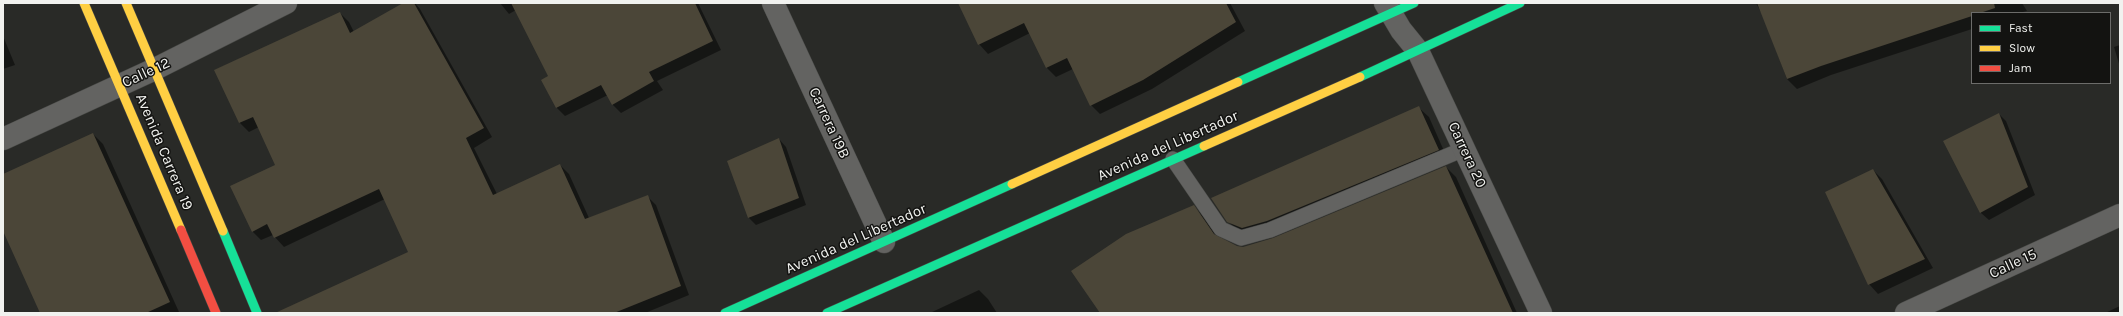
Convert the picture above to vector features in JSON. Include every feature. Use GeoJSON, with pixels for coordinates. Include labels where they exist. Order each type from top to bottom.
{"type":"FeatureCollection","features":[{"type":"Feature","properties":{"kind":"main road","name":"Avenida Carrera 19"},"geometry":{"type":"LineString","coordinates":[[84,3],[216,313]]}},
{"type":"Feature","properties":{"kind":"main road","name":"Avenida Carrera 19"},"geometry":{"type":"LineString","coordinates":[[126,3],[257,313]]}},
{"type":"Feature","properties":{"kind":"main road","name":"Avenida del Libertador"},"geometry":{"type":"LineString","coordinates":[[725,313],[884,242],[1388,8],[1414,3]]}},
{"type":"Feature","properties":{"kind":"main road","name":"Avenida del Libertador"},"geometry":{"type":"LineString","coordinates":[[828,313],[1418,51],[1520,3]]}},
{"type":"Feature","properties":{"kind":"street","name":"Calle 12"},"geometry":{"type":"LineString","coordinates":[[3,139],[155,69],[286,3]]}},
{"type":"Feature","properties":{"kind":"street","name":"Carrera 19B"},"geometry":{"type":"LineString","coordinates":[[773,3],[884,242]]}},
{"type":"Feature","properties":{"kind":"street","name":"Carrera 20"},"geometry":{"type":"LineString","coordinates":[[1388,8],[1401,30],[1418,51],[1541,313]]}},
{"type":"Feature","properties":{"kind":"street","name":"Calle 15"},"geometry":{"type":"LineString","coordinates":[[1906,313],[2120,215]]}},
{"type":"Feature","properties":{"kind":"lane"},"geometry":{"type":"LineString","coordinates":[[1173,159],[1221,229],[1241,238],[1270,230],[1464,149]]}},
{"type":"Feature","properties":{"kind":"building"},"geometry":{"type":"Polygon","coordinates":[[[403,3],[414,3],[484,128],[466,138],[493,195],[560,164],[585,219],[648,195],[681,286],[614,313],[275,313],[408,252],[379,189],[274,238],[267,224],[252,232],[230,186],[275,165],[253,117],[239,123],[214,70],[340,12],[350,33],[403,3]]]}},
{"type":"Feature","properties":{"kind":"building"},"geometry":{"type":"Polygon","coordinates":[[[511,3],[695,3],[713,41],[649,72],[654,81],[612,105],[601,85],[556,108],[541,80],[548,76],[511,3]]]}},
{"type":"Feature","properties":{"kind":"building"},"geometry":{"type":"Polygon","coordinates":[[[958,3],[1226,3],[1236,22],[1143,80],[1090,106],[1067,58],[1046,68],[1024,23],[978,45],[958,3]]]}},
{"type":"Feature","properties":{"kind":"building"},"geometry":{"type":"Polygon","coordinates":[[[1757,3],[1994,3],[1995,8],[1983,12],[1971,12],[1971,16],[1821,66],[1787,79],[1757,3]]]}},
{"type":"Feature","properties":{"kind":"building"},"geometry":{"type":"Polygon","coordinates":[[[1419,106],[1439,150],[1267,221],[1242,228],[1227,222],[1211,198],[1419,106]]]}},
{"type":"Feature","properties":{"kind":"building"},"geometry":{"type":"Polygon","coordinates":[[[1999,113],[2028,187],[1980,213],[1943,141],[1999,113]]]}},
{"type":"Feature","properties":{"kind":"building"},"geometry":{"type":"Polygon","coordinates":[[[93,133],[170,302],[146,313],[40,313],[3,231],[3,174],[93,133]]]}},
{"type":"Feature","properties":{"kind":"building"},"geometry":{"type":"Polygon","coordinates":[[[779,138],[799,198],[748,218],[727,161],[779,138]]]}},
{"type":"Feature","properties":{"kind":"building"},"geometry":{"type":"Polygon","coordinates":[[[1446,166],[1513,313],[1100,313],[1071,271],[1126,234],[1194,205],[1214,234],[1237,246],[1243,247],[1273,238],[1446,166]]]}},
{"type":"Feature","properties":{"kind":"building"},"geometry":{"type":"Polygon","coordinates":[[[1873,169],[1925,259],[1868,285],[1825,192],[1873,169]]]}},
{"type":"Feature","properties":{"kind":"traffic: fast"},"geometry":{"type":"LineString","coordinates":[[1238,82],[1414,3]]}},
{"type":"Feature","properties":{"kind":"traffic: fast"},"geometry":{"type":"LineString","coordinates":[[1360,77],[1520,3]]}},
{"type":"Feature","properties":{"kind":"traffic: fast"},"geometry":{"type":"LineString","coordinates":[[827,313],[1204,146]]}},
{"type":"Feature","properties":{"kind":"traffic: fast"},"geometry":{"type":"LineString","coordinates":[[725,313],[1012,184]]}},
{"type":"Feature","properties":{"kind":"traffic: fast"},"geometry":{"type":"LineString","coordinates":[[223,231],[257,313]]}},
{"type":"Feature","properties":{"kind":"traffic: slow"},"geometry":{"type":"LineString","coordinates":[[84,3],[181,230]]}},
{"type":"Feature","properties":{"kind":"traffic: slow"},"geometry":{"type":"LineString","coordinates":[[126,3],[223,231]]}},
{"type":"Feature","properties":{"kind":"traffic: slow"},"geometry":{"type":"LineString","coordinates":[[1204,146],[1360,77]]}},
{"type":"Feature","properties":{"kind":"traffic: slow"},"geometry":{"type":"LineString","coordinates":[[1012,184],[1238,82]]}},
{"type":"Feature","properties":{"kind":"traffic: jam"},"geometry":{"type":"LineString","coordinates":[[181,230],[216,313]]}}]}
